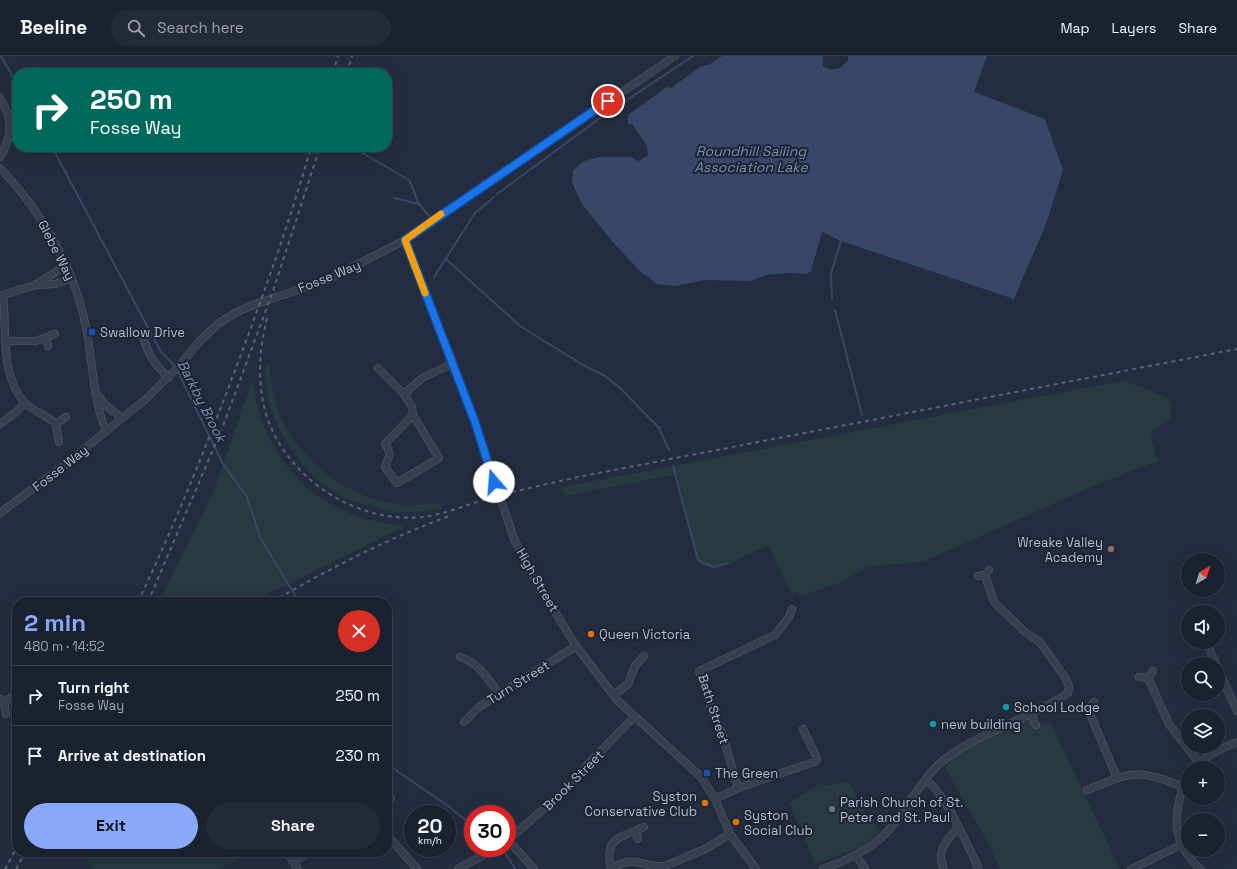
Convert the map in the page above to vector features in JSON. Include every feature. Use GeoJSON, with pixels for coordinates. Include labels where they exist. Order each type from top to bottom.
{"type":"FeatureCollection","features":[{"type":"Feature","properties":{"kind":"street","name":"Fosse Way"},"geometry":{"type":"LineString","coordinates":[[0,513],[62,467],[122,418],[170,375],[211,330],[237,312],[327,280],[405,240],[675,56]]}},
{"type":"Feature","properties":{"kind":"street"},"geometry":{"type":"LineString","coordinates":[[0,98],[8,110],[10,130],[0,157]]}},
{"type":"Feature","properties":{"kind":"street","name":"Glebe Way"},"geometry":{"type":"LineString","coordinates":[[0,168],[34,208],[54,240],[67,265],[87,332],[99,412],[106,431]]}},
{"type":"Feature","properties":{"kind":"street","name":"High Street"},"geometry":{"type":"LineString","coordinates":[[405,240],[475,422],[514,539],[531,573],[576,646],[614,695],[634,717],[701,777],[715,799],[730,834],[756,869]]}},
{"type":"Feature","properties":{"kind":"street"},"geometry":{"type":"LineString","coordinates":[[59,442],[56,424],[25,403],[10,377],[1,296],[35,285],[67,265]]}},
{"type":"Feature","properties":{"kind":"street"},"geometry":{"type":"LineString","coordinates":[[35,285],[55,284],[72,278]]}},
{"type":"Feature","properties":{"kind":"street"},"geometry":{"type":"LineString","coordinates":[[142,332],[146,348],[152,359],[170,375]]}},
{"type":"Feature","properties":{"kind":"street"},"geometry":{"type":"LineString","coordinates":[[5,341],[21,342],[46,338],[56,334]]}},
{"type":"Feature","properties":{"kind":"street"},"geometry":{"type":"LineString","coordinates":[[46,338],[48,346]]}},
{"type":"Feature","properties":{"kind":"street"},"geometry":{"type":"LineString","coordinates":[[404,394],[422,378],[452,364]]}},
{"type":"Feature","properties":{"kind":"street"},"geometry":{"type":"LineString","coordinates":[[378,368],[404,394],[412,407],[413,415],[439,458],[397,483],[385,467],[391,456],[385,444],[413,415]]}},
{"type":"Feature","properties":{"kind":"street"},"geometry":{"type":"LineString","coordinates":[[96,393],[105,405],[122,418]]}},
{"type":"Feature","properties":{"kind":"street"},"geometry":{"type":"LineString","coordinates":[[0,424],[25,403]]}},
{"type":"Feature","properties":{"kind":"street"},"geometry":{"type":"LineString","coordinates":[[56,424],[66,417]]}},
{"type":"Feature","properties":{"kind":"street"},"geometry":{"type":"LineString","coordinates":[[825,869],[856,855],[884,836],[939,764],[955,753],[1068,693],[1069,687],[1066,679],[1040,642],[1026,633],[994,602],[984,574]]}},
{"type":"Feature","properties":{"kind":"street","name":"Bath Street"},"geometry":{"type":"LineString","coordinates":[[738,788],[722,733],[712,711],[699,671],[775,634],[789,617],[792,609]]}},
{"type":"Feature","properties":{"kind":"street","name":"Turn Street"},"geometry":{"type":"LineString","coordinates":[[464,722],[479,707],[576,646]]}},
{"type":"Feature","properties":{"kind":"street"},"geometry":{"type":"LineString","coordinates":[[614,695],[628,684],[635,666],[644,656]]}},
{"type":"Feature","properties":{"kind":"street"},"geometry":{"type":"LineString","coordinates":[[460,657],[468,660],[480,670],[499,694]]}},
{"type":"Feature","properties":{"kind":"street"},"geometry":{"type":"LineString","coordinates":[[1148,678],[1153,672]]}},
{"type":"Feature","properties":{"kind":"street"},"geometry":{"type":"LineString","coordinates":[[1139,677],[1148,678]]}},
{"type":"Feature","properties":{"kind":"street"},"geometry":{"type":"LineString","coordinates":[[1148,678],[1169,724],[1194,761]]}},
{"type":"Feature","properties":{"kind":"street"},"geometry":{"type":"LineString","coordinates":[[1225,684],[1237,710]]}},
{"type":"Feature","properties":{"kind":"street"},"geometry":{"type":"LineString","coordinates":[[6,714],[2,701],[12,697]]}},
{"type":"Feature","properties":{"kind":"street"},"geometry":{"type":"LineString","coordinates":[[1079,709],[1088,709],[1094,702]]}},
{"type":"Feature","properties":{"kind":"street"},"geometry":{"type":"LineString","coordinates":[[1088,709],[1117,778]]}},
{"type":"Feature","properties":{"kind":"street"},"geometry":{"type":"LineString","coordinates":[[1031,714],[1036,724]]}},
{"type":"Feature","properties":{"kind":"street","name":"Brook Street"},"geometry":{"type":"LineString","coordinates":[[516,833],[571,785],[589,763],[634,717]]}},
{"type":"Feature","properties":{"kind":"street"},"geometry":{"type":"LineString","coordinates":[[715,799],[738,788],[814,762],[817,759],[816,756],[803,729]]}},
{"type":"Feature","properties":{"kind":"street"},"geometry":{"type":"LineString","coordinates":[[1204,761],[1237,742]]}},
{"type":"Feature","properties":{"kind":"street"},"geometry":{"type":"LineString","coordinates":[[1087,790],[1117,778],[1136,774],[1150,774],[1181,786]]}},
{"type":"Feature","properties":{"kind":"street"},"geometry":{"type":"LineString","coordinates":[[926,780],[933,785],[958,827],[979,869]]}},
{"type":"Feature","properties":{"kind":"street"},"geometry":{"type":"LineString","coordinates":[[1181,797],[1176,822],[1180,844],[1191,861],[1200,869]]}},
{"type":"Feature","properties":{"kind":"street"},"geometry":{"type":"LineString","coordinates":[[644,827],[635,831],[619,834],[610,847],[608,857],[611,869],[620,863],[644,862],[660,867],[670,865],[705,849],[730,834]]}},
{"type":"Feature","properties":{"kind":"street"},"geometry":{"type":"LineString","coordinates":[[944,869],[940,858],[943,846],[958,827]]}},
{"type":"Feature","properties":{"kind":"street"},"geometry":{"type":"LineString","coordinates":[[635,831],[638,839]]}},
{"type":"Feature","properties":{"kind":"street"},"geometry":{"type":"LineString","coordinates":[[392,841],[416,869]]}},
{"type":"Feature","properties":{"kind":"street"},"geometry":{"type":"LineString","coordinates":[[1131,869],[1140,867],[1180,844]]}},
{"type":"Feature","properties":{"kind":"street"},"geometry":{"type":"LineString","coordinates":[[516,849],[534,869]]}},
{"type":"Feature","properties":{"kind":"street"},"geometry":{"type":"LineString","coordinates":[[856,855],[865,869]]}},
{"type":"Feature","properties":{"kind":"street"},"geometry":{"type":"LineString","coordinates":[[290,857],[298,869]]}},
{"type":"Feature","properties":{"kind":"street"},"geometry":{"type":"LineString","coordinates":[[294,862],[302,857]]}},
{"type":"Feature","properties":{"kind":"street"},"geometry":{"type":"LineString","coordinates":[[458,869],[480,857]]}},
{"type":"Feature","properties":{"kind":"shaded area"},"geometry":{"type":"Polygon","coordinates":[[[269,364],[274,396],[281,419],[305,454],[331,477],[346,487],[378,501],[407,505],[444,503],[441,509],[413,512],[390,512],[339,495],[324,485],[296,456],[275,421],[269,404],[266,388],[265,366],[269,364]]]}},
{"type":"Feature","properties":{"kind":"shaded area"},"geometry":{"type":"Polygon","coordinates":[[[1122,381],[1140,386],[1168,398],[1172,406],[1171,418],[1150,433],[1158,461],[1103,482],[925,561],[868,567],[837,584],[802,595],[795,591],[792,595],[769,546],[718,568],[712,568],[697,562],[677,474],[565,496],[562,487],[1122,381]]]}},
{"type":"Feature","properties":{"kind":"shaded area"},"geometry":{"type":"Polygon","coordinates":[[[251,384],[253,385],[260,414],[271,442],[284,462],[299,480],[316,494],[357,516],[380,522],[406,526],[262,597],[161,597],[214,491],[251,384]]]}},
{"type":"Feature","properties":{"kind":"shaded area"},"geometry":{"type":"Polygon","coordinates":[[[1029,720],[1033,727],[1050,722],[1120,869],[1000,869],[988,843],[945,768],[960,753],[983,740],[1029,720]]]}},
{"type":"Feature","properties":{"kind":"shaded area"},"geometry":{"type":"Polygon","coordinates":[[[849,782],[862,808],[880,831],[861,847],[815,864],[789,803],[819,784],[828,785],[849,782]]]}},
{"type":"Feature","properties":{"kind":"shaded area"},"geometry":{"type":"Polygon","coordinates":[[[86,857],[242,857],[219,869],[93,869],[86,857]]]}},
{"type":"Feature","properties":{"kind":"water","name":"Roundhill Sailing Association Lake"},"geometry":{"type":"Polygon","coordinates":[[[722,56],[823,56],[823,66],[831,70],[840,68],[848,61],[848,56],[987,56],[974,92],[1045,119],[1063,170],[1046,224],[1014,299],[841,241],[822,232],[811,271],[807,274],[788,273],[766,275],[750,281],[705,280],[675,286],[657,284],[640,271],[611,240],[582,204],[572,183],[573,170],[584,161],[599,157],[631,157],[638,161],[648,156],[647,146],[632,124],[628,124],[628,115],[667,87],[671,88],[700,67],[710,64],[722,56]]]}},
{"type":"Feature","properties":{"kind":"waterway","name":"Barkby Brook"},"geometry":{"type":"LineString","coordinates":[[1,56],[12,75]]}},
{"type":"Feature","properties":{"kind":"waterway"},"geometry":{"type":"LineString","coordinates":[[497,194],[600,118],[693,56]]}},
{"type":"Feature","properties":{"kind":"waterway","name":"Barkby Brook"},"geometry":{"type":"LineString","coordinates":[[55,152],[161,352],[175,366]]}},
{"type":"Feature","properties":{"kind":"waterway"},"geometry":{"type":"LineString","coordinates":[[361,152],[409,180],[419,204],[429,216]]}},
{"type":"Feature","properties":{"kind":"waterway"},"geometry":{"type":"LineString","coordinates":[[434,277],[475,213],[494,197]]}},
{"type":"Feature","properties":{"kind":"waterway"},"geometry":{"type":"LineString","coordinates":[[394,198],[419,204]]}},
{"type":"Feature","properties":{"kind":"waterway"},"geometry":{"type":"LineString","coordinates":[[832,298],[831,273],[841,241]]}},
{"type":"Feature","properties":{"kind":"waterway"},"geometry":{"type":"LineString","coordinates":[[446,259],[520,326],[583,365],[605,376],[619,387],[659,428],[669,450]]}},
{"type":"Feature","properties":{"kind":"waterway"},"geometry":{"type":"LineString","coordinates":[[835,310],[862,415]]}},
{"type":"Feature","properties":{"kind":"waterway","name":"Barkby Brook"},"geometry":{"type":"LineString","coordinates":[[177,370],[223,464],[247,497],[260,537],[296,597]]}},
{"type":"Feature","properties":{"kind":"waterway"},"geometry":{"type":"LineString","coordinates":[[673,466],[698,560],[714,567],[728,563]]}},
{"type":"Feature","properties":{"kind":"waterway","name":"Barkby Brook"},"geometry":{"type":"LineString","coordinates":[[392,767],[464,819]]}},
{"type":"Feature","properties":{"kind":"waterway","name":"Barkby Brook"},"geometry":{"type":"LineString","coordinates":[[508,857],[515,869]]}},
{"type":"Feature","properties":{"kind":"railway"},"geometry":{"type":"LineString","coordinates":[[334,68],[338,56]]}},
{"type":"Feature","properties":{"kind":"railway"},"geometry":{"type":"LineString","coordinates":[[348,68],[352,56]]}},
{"type":"Feature","properties":{"kind":"railway"},"geometry":{"type":"LineString","coordinates":[[140,597],[178,514],[226,395],[276,257],[309,152]]}},
{"type":"Feature","properties":{"kind":"railway"},"geometry":{"type":"LineString","coordinates":[[150,597],[223,426],[273,291],[318,152]]}},
{"type":"Feature","properties":{"kind":"railway"},"geometry":{"type":"LineString","coordinates":[[267,318],[262,342],[260,378],[266,414],[276,437],[290,458],[307,477],[327,492],[349,504],[373,513],[398,517],[431,516],[479,501],[578,477],[1237,349]]}},
{"type":"Feature","properties":{"kind":"railway"},"geometry":{"type":"LineString","coordinates":[[281,597],[360,554],[452,515]]}},
{"type":"Feature","properties":{"kind":"railway"},"geometry":{"type":"LineString","coordinates":[[5,869],[12,856]]}},
{"type":"Feature","properties":{"kind":"railway"},"geometry":{"type":"LineString","coordinates":[[16,869],[22,857]]}},
{"type":"Feature","properties":{"kind":"slow traffic"},"geometry":{"type":"LineString","coordinates":[[425,293],[405,240],[441,214]]}},
{"type":"Feature","properties":{"kind":"place","name":"Swallow Drive"},"geometry":{"type":"Point","coordinates":[92,332]}},
{"type":"Feature","properties":{"kind":"place","name":"Wreake Valley Academy"},"geometry":{"type":"Point","coordinates":[1111,549]}},
{"type":"Feature","properties":{"kind":"place","name":"Queen Victoria"},"geometry":{"type":"Point","coordinates":[591,634]}},
{"type":"Feature","properties":{"kind":"place","name":"School Lodge"},"geometry":{"type":"Point","coordinates":[1006,707]}},
{"type":"Feature","properties":{"kind":"place","name":"new building"},"geometry":{"type":"Point","coordinates":[933,724]}},
{"type":"Feature","properties":{"kind":"place","name":"The Green"},"geometry":{"type":"Point","coordinates":[707,773]}},
{"type":"Feature","properties":{"kind":"place","name":"Syston Conservative Club"},"geometry":{"type":"Point","coordinates":[705,803]}},
{"type":"Feature","properties":{"kind":"place","name":"Parish Church of St. Peter and St. Paul"},"geometry":{"type":"Point","coordinates":[832,809]}},
{"type":"Feature","properties":{"kind":"place","name":"Syston Social Club"},"geometry":{"type":"Point","coordinates":[736,822]}},
{"type":"Feature","properties":{"kind":"route"},"geometry":{"type":"LineString","coordinates":[[494,482],[475,422],[456,376],[405,240],[608,101]]}}]}
